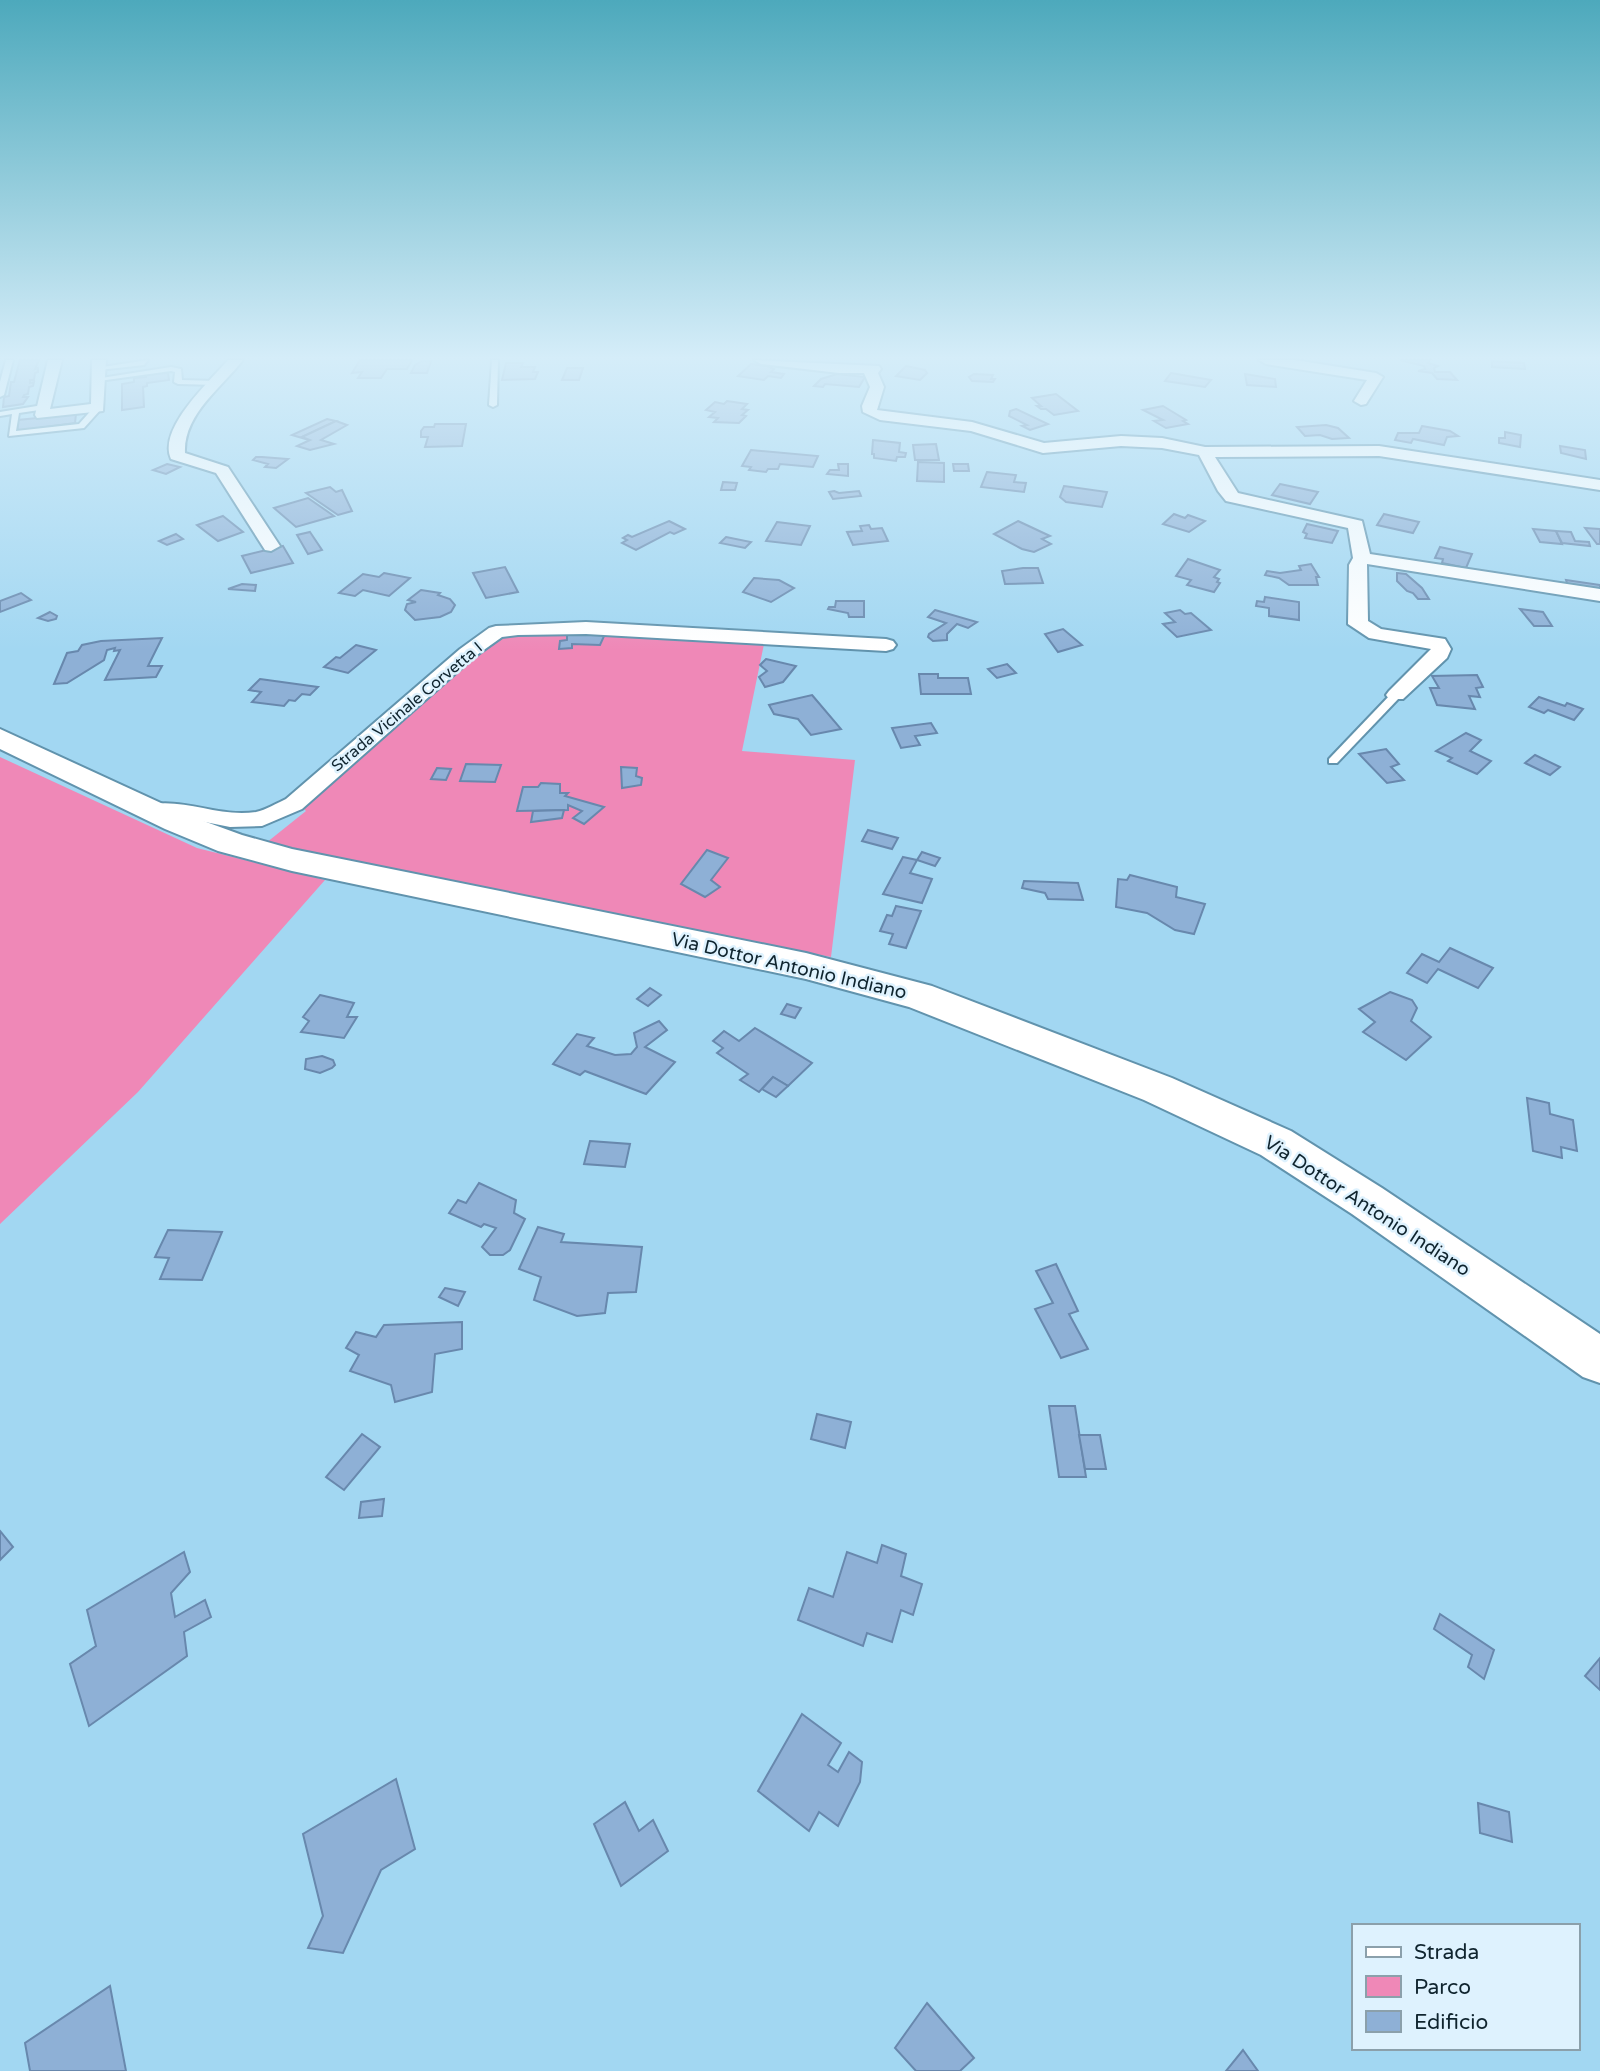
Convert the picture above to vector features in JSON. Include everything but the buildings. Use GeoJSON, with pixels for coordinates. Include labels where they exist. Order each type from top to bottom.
{"type":"FeatureCollection","features":[{"type":"Feature","properties":{"kind":"main road","name":"Via Dottor Antonio Indiano"},"geometry":{"type":"LineString","coordinates":[[0,738],[152,811],[230,843],[292,860],[806,967],[919,996],[1158,1089],[1276,1143],[1367,1201],[1600,1361]]}},
{"type":"Feature","properties":{"kind":"street"},"geometry":{"type":"LineString","coordinates":[[179,457],[222,470],[271,546]]}},
{"type":"Feature","properties":{"kind":"street"},"geometry":{"type":"LineString","coordinates":[[1208,457],[1232,497],[1356,525],[1362,558],[1358,565],[1358,624],[1376,634],[1438,643],[1441,649],[1440,654],[1396,695]]}},
{"type":"Feature","properties":{"kind":"street"},"geometry":{"type":"LineString","coordinates":[[1416,457],[1600,485]]}},
{"type":"Feature","properties":{"kind":"street"},"geometry":{"type":"LineString","coordinates":[[1362,558],[1600,595]]}},
{"type":"Feature","properties":{"kind":"street","name":"Strada Vicinale Corvetta I"},"geometry":{"type":"LineString","coordinates":[[152,811],[175,809],[230,820],[262,819],[294,804],[467,653],[496,632],[586,628],[886,645]]}},
{"type":"Feature","properties":{"kind":"lane"},"geometry":{"type":"LineString","coordinates":[[1333,761],[1396,695]]}},
{"type":"Feature","properties":{"kind":"green space"},"geometry":{"type":"Polygon","coordinates":[[[527,632],[764,644],[742,751],[855,760],[831,957],[332,859],[266,843],[306,811],[300,805],[493,635],[527,632]]]}},
{"type":"Feature","properties":{"kind":"green space"},"geometry":{"type":"Polygon","coordinates":[[[0,757],[197,848],[325,880],[138,1092],[0,1224],[0,757]]]}}]}
